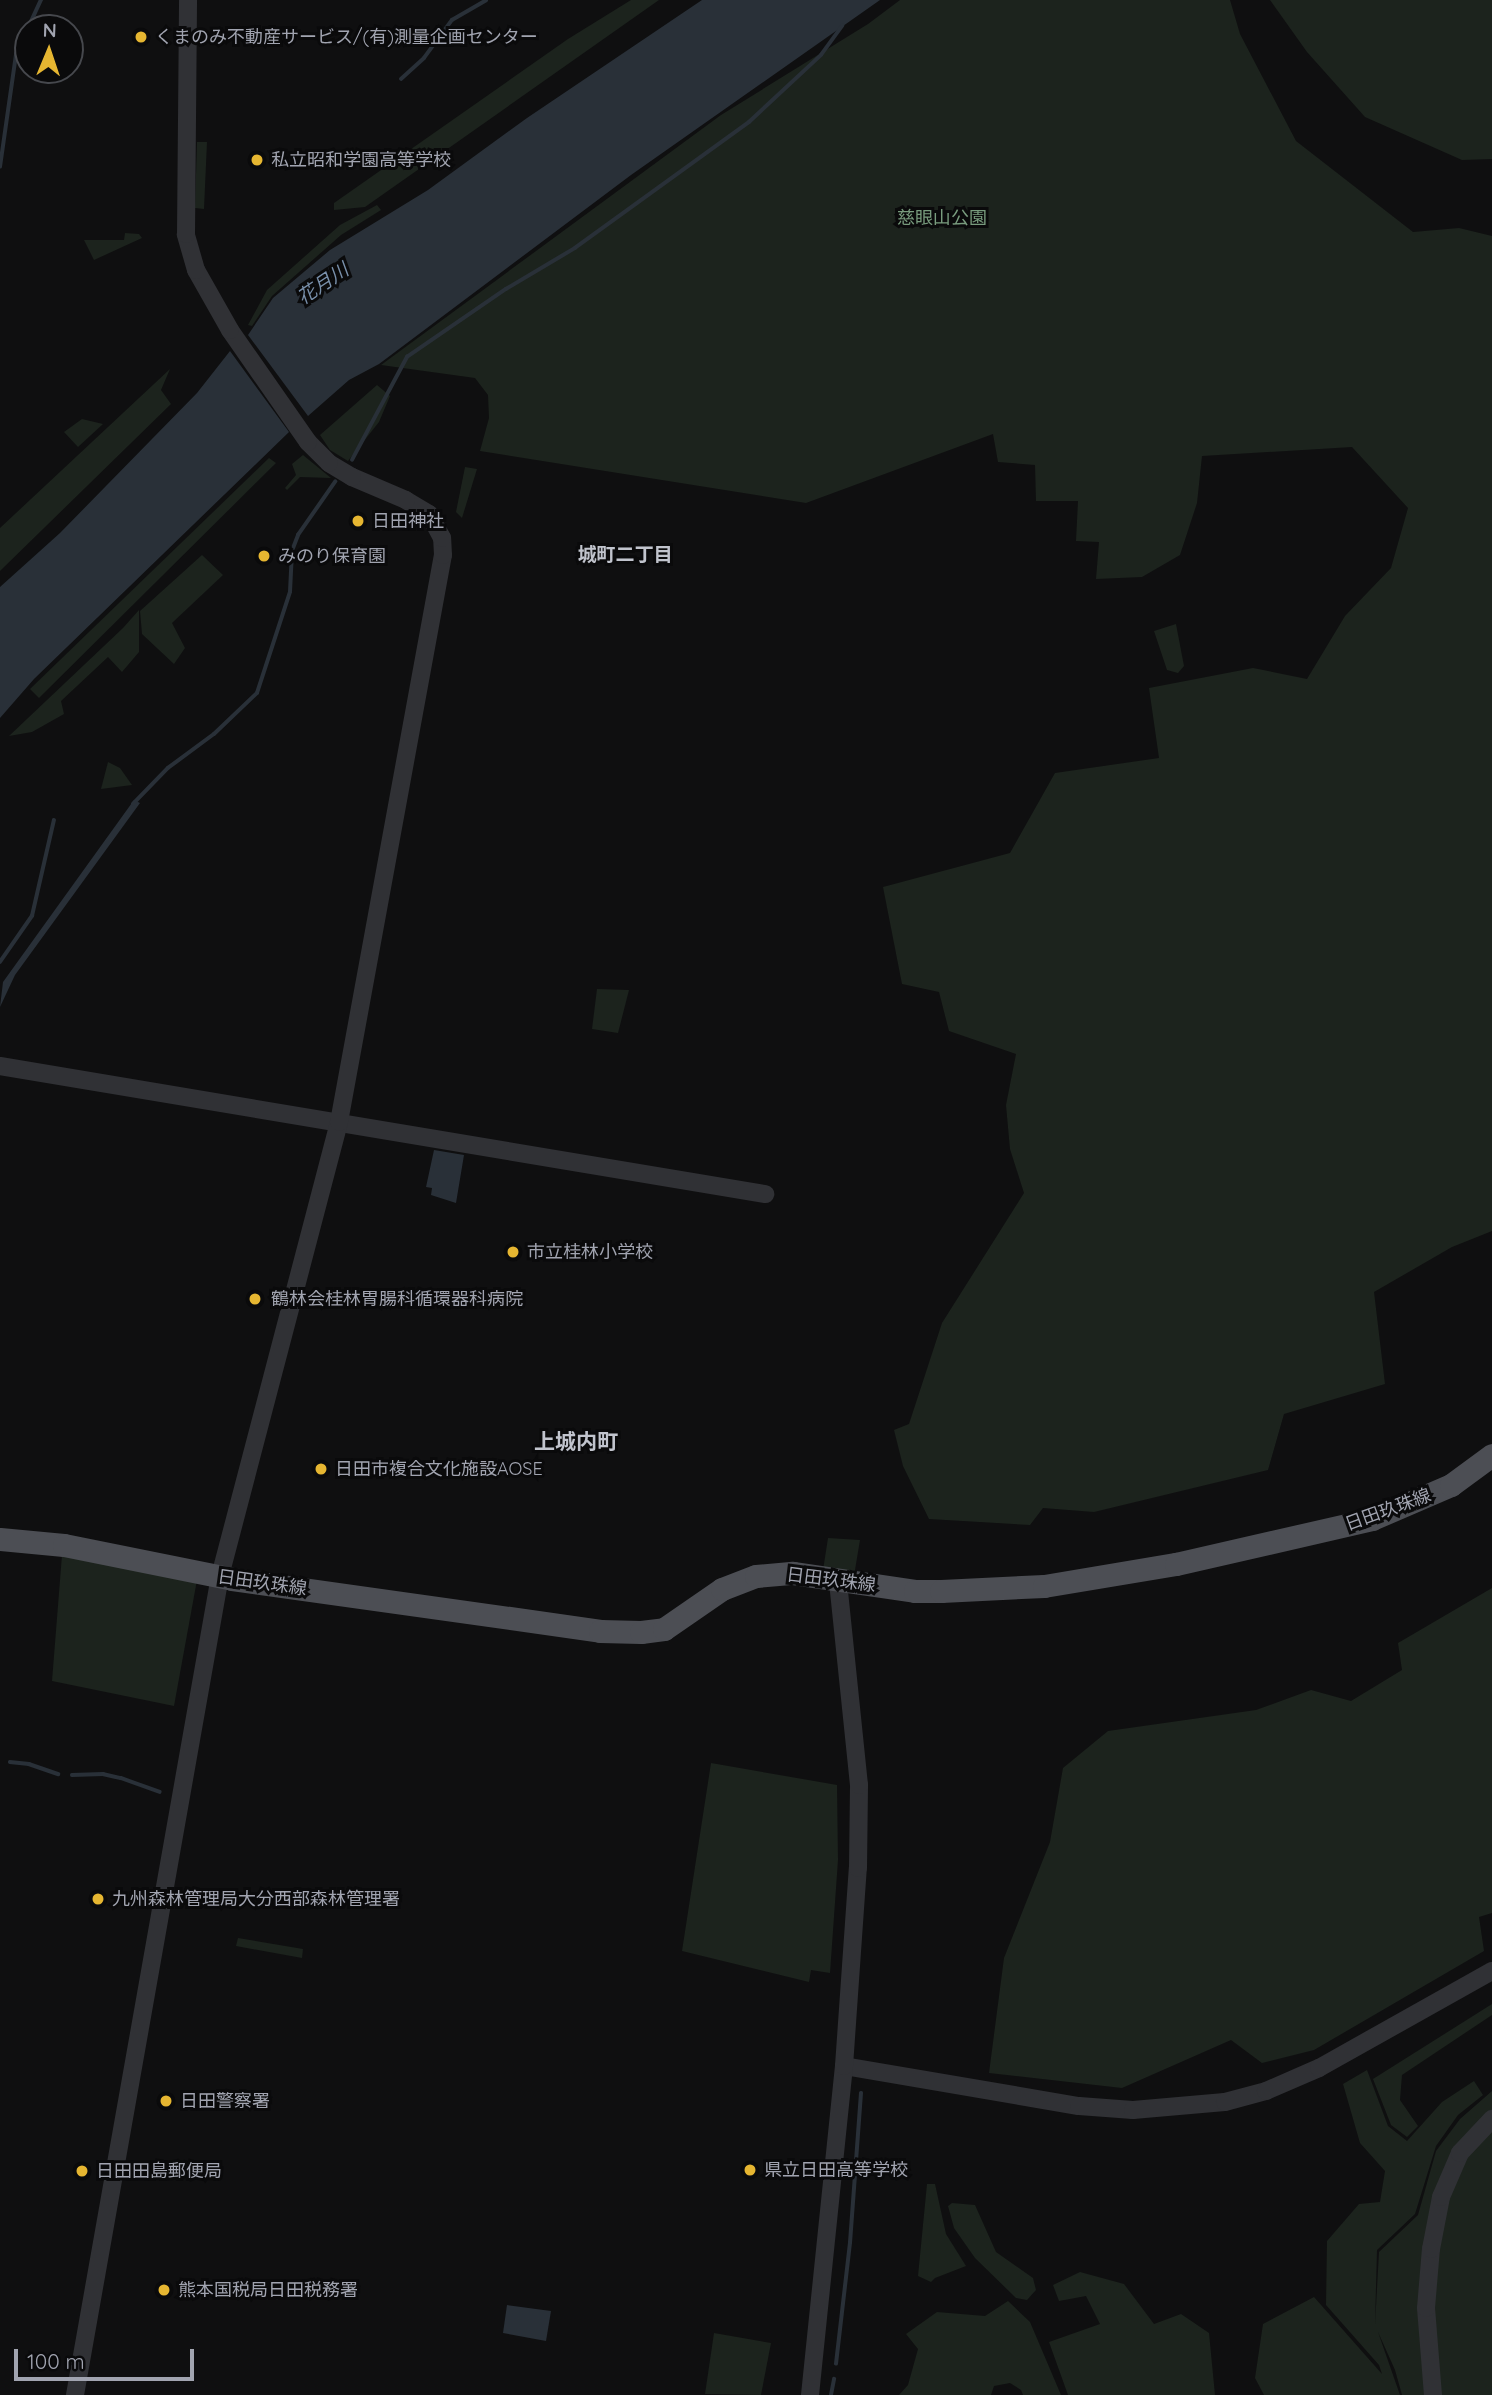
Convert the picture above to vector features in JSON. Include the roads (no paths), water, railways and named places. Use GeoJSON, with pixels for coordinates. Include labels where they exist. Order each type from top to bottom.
{"type":"FeatureCollection","features":[{"type":"Feature","properties":{"kind":"main road","name":"日田玖珠線"},"geometry":{"type":"LineString","coordinates":[[0,1539],[64,1545],[220,1576],[587,1629],[641,1632],[664,1629],[722,1589],[756,1576],[793,1573],[838,1581],[941,1591],[1044,1586],[1108,1577],[1373,1519],[1451,1485],[1492,1455]]}},
{"type":"Feature","properties":{"kind":"street"},"geometry":{"type":"LineString","coordinates":[[75,2395],[220,1576],[339,1122],[436,596],[442,538],[429,514],[406,500],[352,477],[329,463],[308,442],[230,330],[196,270],[186,234],[188,0]]}},
{"type":"Feature","properties":{"kind":"street"},"geometry":{"type":"LineString","coordinates":[[0,1066],[765,1194]]}},
{"type":"Feature","properties":{"kind":"street"},"geometry":{"type":"LineString","coordinates":[[810,2395],[844,2066],[859,1868],[859,1785],[838,1581]]}},
{"type":"Feature","properties":{"kind":"street"},"geometry":{"type":"LineString","coordinates":[[844,2066],[1079,2106],[1133,2110],[1225,2102],[1266,2091],[1319,2068],[1492,1971]]}},
{"type":"Feature","properties":{"kind":"street"},"geometry":{"type":"LineString","coordinates":[[1433,2395],[1426,2308],[1431,2249],[1441,2197],[1460,2153],[1492,2119]]}},
{"type":"Feature","properties":{"kind":"water","name":"花月川"},"geometry":{"type":"Polygon","coordinates":[[[702,0],[880,0],[631,175],[379,364],[349,380],[308,416],[248,335],[273,298],[330,250],[428,190],[527,118],[702,0]]]}},
{"type":"Feature","properties":{"kind":"water"},"geometry":{"type":"Polygon","coordinates":[[[230,351],[289,432],[34,679],[0,718],[0,587],[60,533],[197,393],[230,351]]]}},
{"type":"Feature","properties":{"kind":"water"},"geometry":{"type":"Polygon","coordinates":[[[134,800],[140,803],[15,975],[0,1007],[3,982],[134,800]]]}},
{"type":"Feature","properties":{"kind":"water"},"geometry":{"type":"Polygon","coordinates":[[[434,1150],[464,1155],[456,1203],[431,1195],[432,1188],[426,1187],[434,1150]]]}},
{"type":"Feature","properties":{"kind":"water"},"geometry":{"type":"Polygon","coordinates":[[[507,2305],[551,2311],[546,2341],[503,2333],[507,2305]]]}},
{"type":"Feature","properties":{"kind":"waterway"},"geometry":{"type":"LineString","coordinates":[[0,167],[16,54],[41,0]]}},
{"type":"Feature","properties":{"kind":"waterway"},"geometry":{"type":"LineString","coordinates":[[401,79],[424,58],[452,20],[486,0]]}},
{"type":"Feature","properties":{"kind":"waterway"},"geometry":{"type":"LineString","coordinates":[[352,460],[407,357],[506,289],[575,248],[749,122],[821,55],[842,26]]}},
{"type":"Feature","properties":{"kind":"waterway"},"geometry":{"type":"LineString","coordinates":[[133,804],[168,768],[214,734],[257,693],[290,592],[292,551],[298,535],[335,482]]}},
{"type":"Feature","properties":{"kind":"waterway"},"geometry":{"type":"LineString","coordinates":[[0,962],[32,916],[54,820]]}},
{"type":"Feature","properties":{"kind":"waterway"},"geometry":{"type":"LineString","coordinates":[[10,1762],[29,1764],[58,1774]]}},
{"type":"Feature","properties":{"kind":"waterway"},"geometry":{"type":"LineString","coordinates":[[72,1775],[103,1774],[160,1792]]}},
{"type":"Feature","properties":{"kind":"waterway"},"geometry":{"type":"LineString","coordinates":[[836,2364],[850,2243],[861,2093]]}},
{"type":"Feature","properties":{"kind":"waterway"},"geometry":{"type":"LineString","coordinates":[[831,2395],[834,2379]]}},
{"type":"Feature","properties":{"kind":"place","name":"くまのみ不動産サービス/(有)測量企画センター"},"geometry":{"type":"Point","coordinates":[141,37]}},
{"type":"Feature","properties":{"kind":"place","name":"私立昭和学園高等学校"},"geometry":{"type":"Point","coordinates":[257,160]}},
{"type":"Feature","properties":{"kind":"place","name":"日田神社"},"geometry":{"type":"Point","coordinates":[358,521]}},
{"type":"Feature","properties":{"kind":"place","name":"みのり保育園"},"geometry":{"type":"Point","coordinates":[264,556]}},
{"type":"Feature","properties":{"kind":"place","name":"市立桂林小学校"},"geometry":{"type":"Point","coordinates":[513,1252]}},
{"type":"Feature","properties":{"kind":"place","name":"鶴林会桂林胃腸科循環器科病院"},"geometry":{"type":"Point","coordinates":[255,1299]}},
{"type":"Feature","properties":{"kind":"place","name":"日田市複合文化施設AOSE"},"geometry":{"type":"Point","coordinates":[321,1469]}},
{"type":"Feature","properties":{"kind":"place","name":"九州森林管理局大分西部森林管理署"},"geometry":{"type":"Point","coordinates":[98,1899]}},
{"type":"Feature","properties":{"kind":"place","name":"日田警察署"},"geometry":{"type":"Point","coordinates":[166,2101]}},
{"type":"Feature","properties":{"kind":"place","name":"県立日田高等学校"},"geometry":{"type":"Point","coordinates":[750,2170]}},
{"type":"Feature","properties":{"kind":"place","name":"日田田島郵便局"},"geometry":{"type":"Point","coordinates":[82,2171]}},
{"type":"Feature","properties":{"kind":"place","name":"熊本国税局日田税務署"},"geometry":{"type":"Point","coordinates":[164,2290]}},
{"type":"Feature","properties":{"kind":"district","name":"城町二丁目"},"geometry":{"type":"Point","coordinates":[625,555]}},
{"type":"Feature","properties":{"kind":"district","name":"上城内町"},"geometry":{"type":"Point","coordinates":[576,1441]}},
{"type":"Feature","properties":{"kind":"park label","name":"慈眼山公園"},"geometry":{"type":"Point","coordinates":[942,218]}}]}
